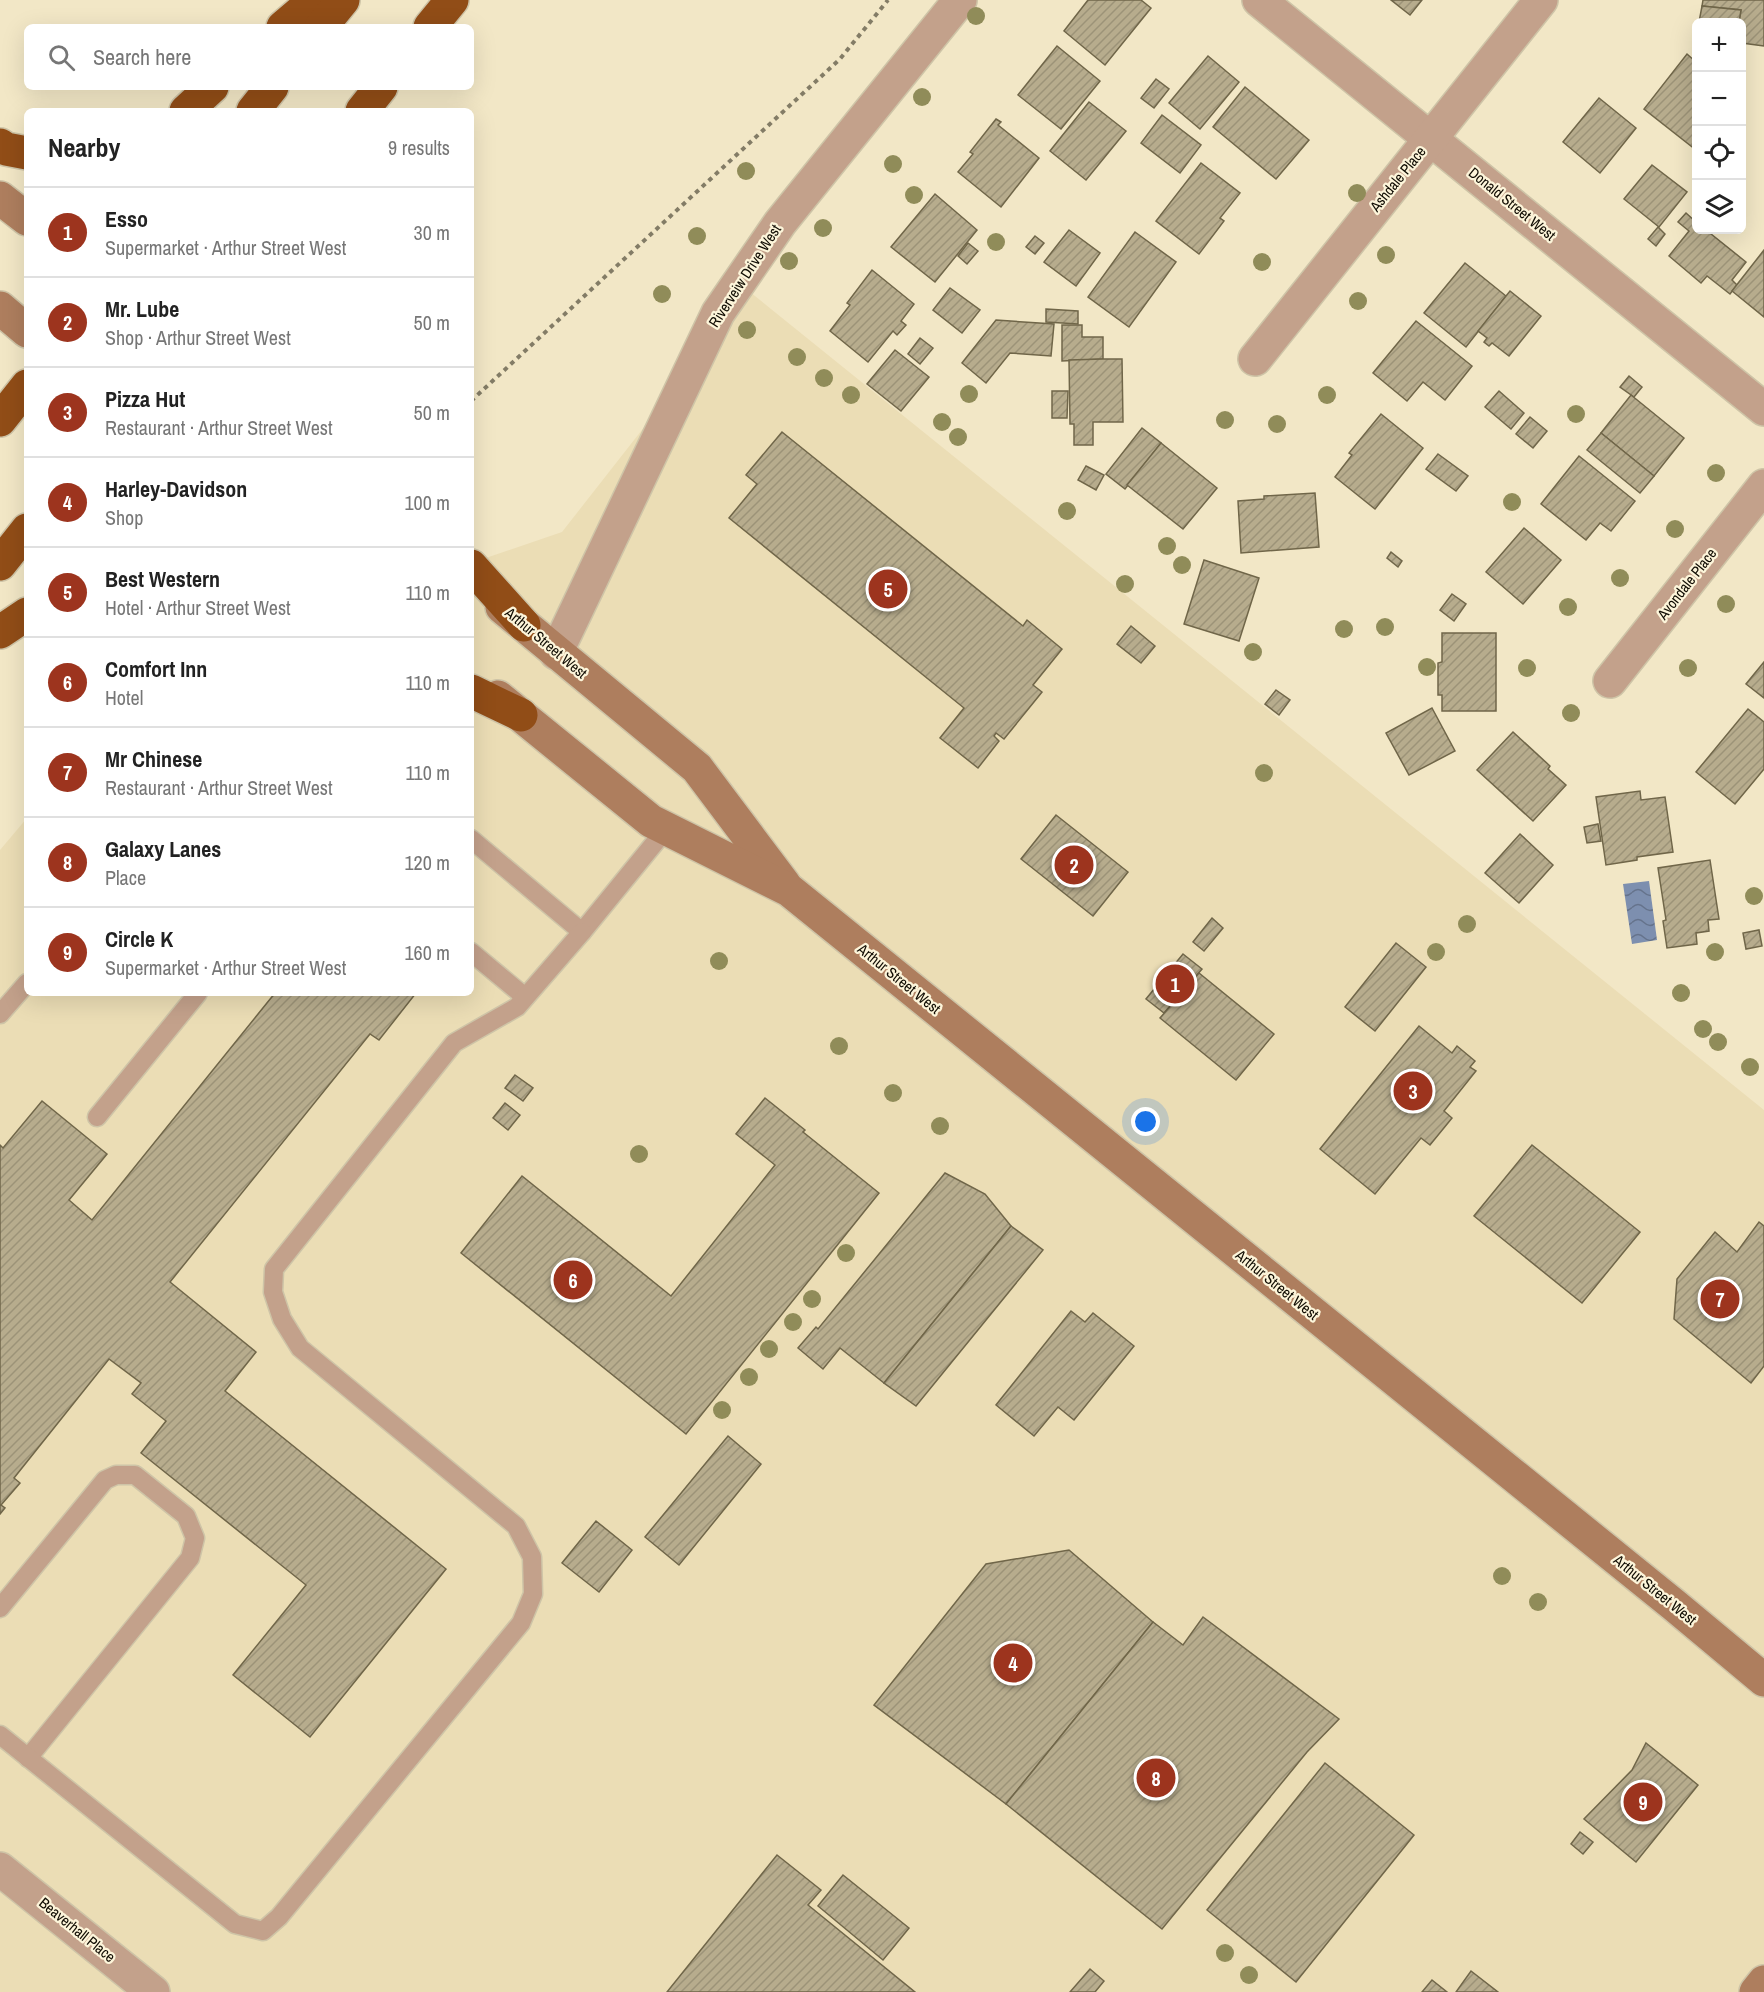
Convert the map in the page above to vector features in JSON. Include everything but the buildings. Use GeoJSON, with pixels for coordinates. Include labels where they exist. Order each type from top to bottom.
{"type":"FeatureCollection","features":[{"type":"Feature","properties":{"kind":"highway"},"geometry":{"type":"LineString","coordinates":[[287,24],[315,0]]}},
{"type":"Feature","properties":{"kind":"highway"},"geometry":{"type":"LineString","coordinates":[[323,24],[343,0]]}},
{"type":"Feature","properties":{"kind":"highway"},"geometry":{"type":"LineString","coordinates":[[432,24],[452,0]]}},
{"type":"Feature","properties":{"kind":"highway"},"geometry":{"type":"LineString","coordinates":[[189,108],[209,90]]}},
{"type":"Feature","properties":{"kind":"highway"},"geometry":{"type":"LineString","coordinates":[[255,108],[270,90]]}},
{"type":"Feature","properties":{"kind":"highway"},"geometry":{"type":"LineString","coordinates":[[364,108],[379,90]]}},
{"type":"Feature","properties":{"kind":"highway"},"geometry":{"type":"LineString","coordinates":[[382,108],[388,90]]}},
{"type":"Feature","properties":{"kind":"highway"},"geometry":{"type":"LineString","coordinates":[[0,145],[6,149],[24,152]]}},
{"type":"Feature","properties":{"kind":"highway"},"geometry":{"type":"LineString","coordinates":[[0,420],[24,390]]}},
{"type":"Feature","properties":{"kind":"highway"},"geometry":{"type":"LineString","coordinates":[[0,564],[24,534]]}},
{"type":"Feature","properties":{"kind":"highway"},"geometry":{"type":"LineString","coordinates":[[474,569],[524,625]]}},
{"type":"Feature","properties":{"kind":"highway"},"geometry":{"type":"LineString","coordinates":[[0,632],[24,616]]}},
{"type":"Feature","properties":{"kind":"highway"},"geometry":{"type":"LineString","coordinates":[[474,692],[521,715]]}},
{"type":"Feature","properties":{"kind":"main road"},"geometry":{"type":"LineString","coordinates":[[0,198],[24,217]]}},
{"type":"Feature","properties":{"kind":"main road"},"geometry":{"type":"LineString","coordinates":[[0,308],[24,328]]}},
{"type":"Feature","properties":{"kind":"main road","name":"Arthur Street West"},"geometry":{"type":"LineString","coordinates":[[474,583],[697,768],[789,891]]}},
{"type":"Feature","properties":{"kind":"main road","name":"Arthur Street West"},"geometry":{"type":"LineString","coordinates":[[474,679],[651,821],[789,891],[1764,1680]]}},
{"type":"Feature","properties":{"kind":"main road"},"geometry":{"type":"LineString","coordinates":[[1756,1992],[1764,1982]]}},
{"type":"Feature","properties":{"kind":"street","name":"Riverveiw Drive West"},"geometry":{"type":"LineString","coordinates":[[556,653],[718,313],[780,223],[960,0]]}},
{"type":"Feature","properties":{"kind":"street","name":"Donald Street West"},"geometry":{"type":"LineString","coordinates":[[1259,0],[1764,409]]}},
{"type":"Feature","properties":{"kind":"street","name":"Ashdale Place"},"geometry":{"type":"LineString","coordinates":[[1255,359],[1541,0]]}},
{"type":"Feature","properties":{"kind":"street","name":"Avondale Place"},"geometry":{"type":"LineString","coordinates":[[1610,681],[1764,486]]}},
{"type":"Feature","properties":{"kind":"street","name":"Beaverhall Place"},"geometry":{"type":"LineString","coordinates":[[0,1869],[153,1992]]}},
{"type":"Feature","properties":{"kind":"lane"},"geometry":{"type":"LineString","coordinates":[[0,1735],[235,1924],[263,1931],[279,1917],[521,1623],[533,1594],[532,1566],[531,1557],[516,1526],[300,1347],[282,1319],[273,1292],[274,1269],[454,1043],[517,1007],[666,829]]}},
{"type":"Feature","properties":{"kind":"lane"},"geometry":{"type":"LineString","coordinates":[[474,841],[582,932]]}},
{"type":"Feature","properties":{"kind":"lane"},"geometry":{"type":"LineString","coordinates":[[474,954],[525,997]]}},
{"type":"Feature","properties":{"kind":"lane"},"geometry":{"type":"LineString","coordinates":[[0,1014],[24,986]]}},
{"type":"Feature","properties":{"kind":"lane"},"geometry":{"type":"LineString","coordinates":[[97,1117],[196,996]]}},
{"type":"Feature","properties":{"kind":"lane"},"geometry":{"type":"LineString","coordinates":[[0,1608],[105,1480],[116,1475],[135,1475],[186,1516],[195,1538],[190,1558],[28,1758]]}},
{"type":"Feature","properties":{"kind":"path"},"geometry":{"type":"LineString","coordinates":[[474,398],[840,59],[888,0]]}},
{"type":"Feature","properties":{"kind":"shaded area"},"geometry":{"type":"Polygon","coordinates":[[[750,292],[1764,1110],[1764,1992],[0,1992],[0,850],[24,822],[24,996],[474,996],[474,562],[562,532],[750,292]]]}},
{"type":"Feature","properties":{"kind":"water"},"geometry":{"type":"Polygon","coordinates":[[[1649,881],[1657,940],[1632,944],[1623,884],[1649,881]]]}},
{"type":"Feature","properties":{"kind":"place","name":"Best Western"},"geometry":{"type":"Point","coordinates":[888,589]}},
{"type":"Feature","properties":{"kind":"place","name":"Mr. Lube"},"geometry":{"type":"Point","coordinates":[1074,865]}},
{"type":"Feature","properties":{"kind":"place","name":"Esso"},"geometry":{"type":"Point","coordinates":[1175,984]}},
{"type":"Feature","properties":{"kind":"place","name":"Pizza Hut"},"geometry":{"type":"Point","coordinates":[1413,1091]}},
{"type":"Feature","properties":{"kind":"place","name":"Comfort Inn"},"geometry":{"type":"Point","coordinates":[573,1280]}},
{"type":"Feature","properties":{"kind":"place","name":"Mr Chinese"},"geometry":{"type":"Point","coordinates":[1720,1299]}},
{"type":"Feature","properties":{"kind":"place","name":"Harley-Davidson"},"geometry":{"type":"Point","coordinates":[1013,1663]}},
{"type":"Feature","properties":{"kind":"place","name":"Galaxy Lanes"},"geometry":{"type":"Point","coordinates":[1156,1778]}},
{"type":"Feature","properties":{"kind":"place","name":"Circle K"},"geometry":{"type":"Point","coordinates":[1643,1802]}}]}
